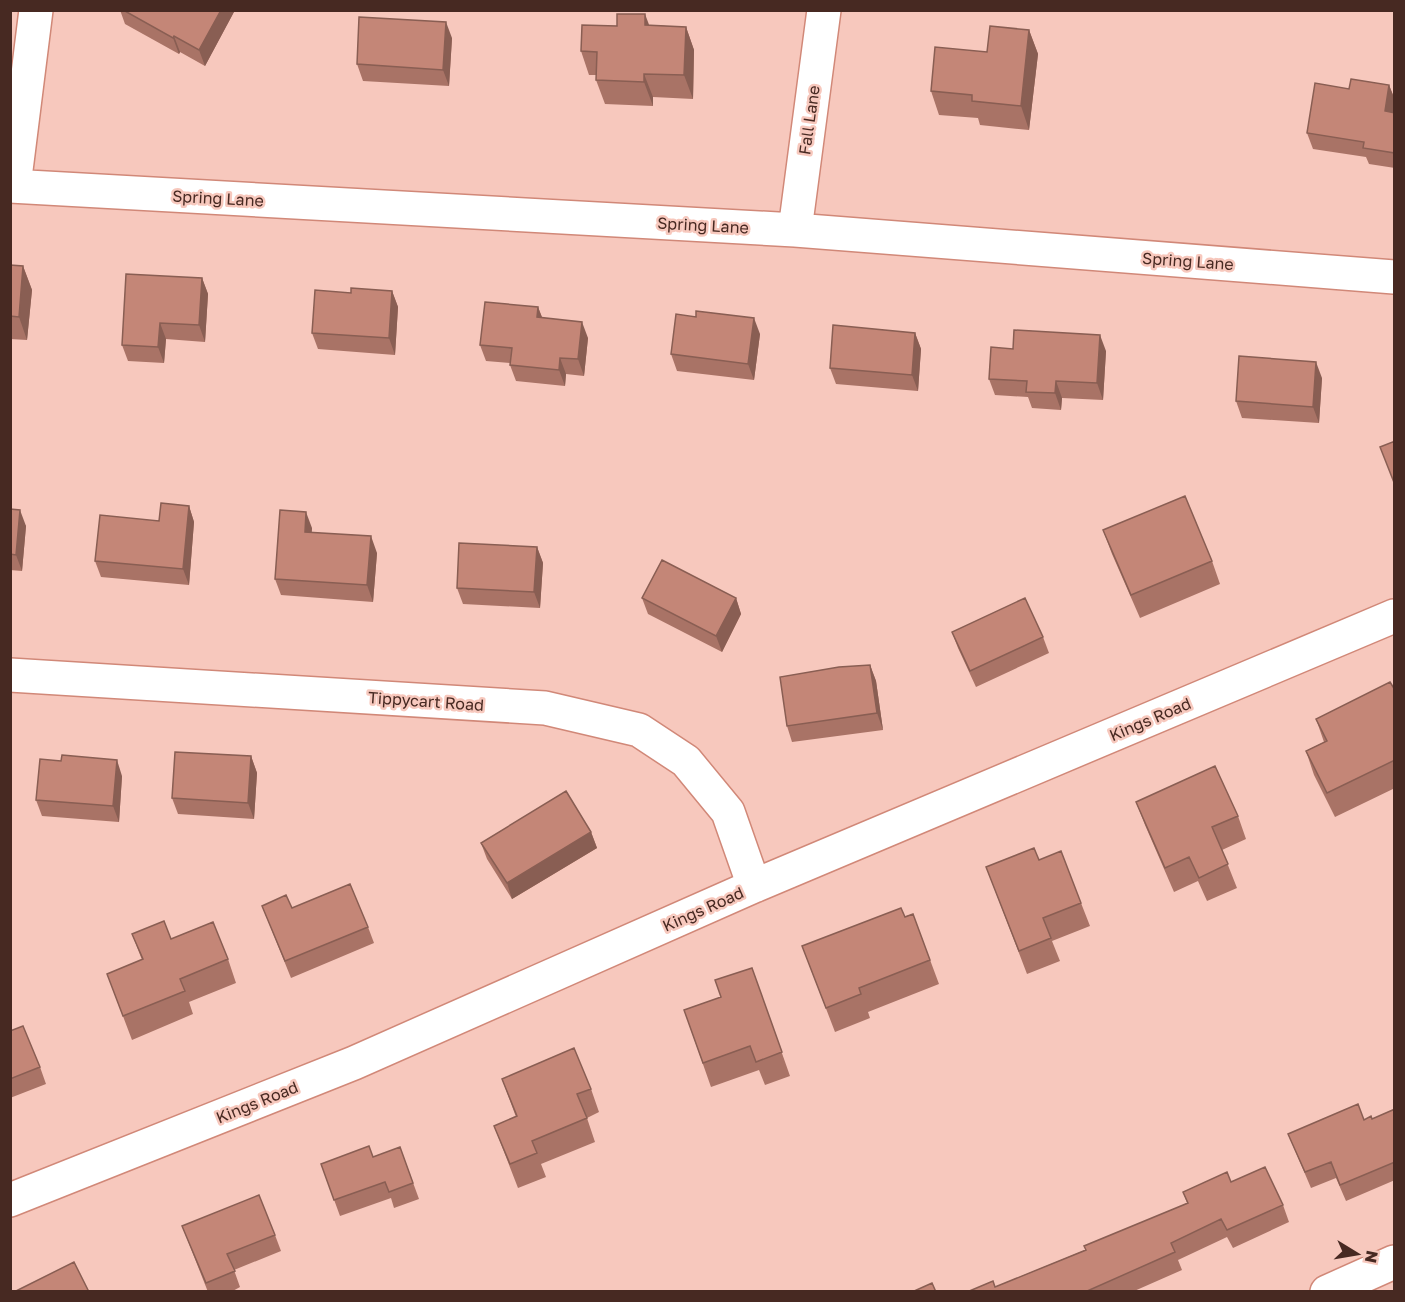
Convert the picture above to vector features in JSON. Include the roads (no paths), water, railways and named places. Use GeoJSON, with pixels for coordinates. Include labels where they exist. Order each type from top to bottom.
{"type":"FeatureCollection","features":[{"type":"Feature","properties":{"kind":"street"},"geometry":{"type":"LineString","coordinates":[[12,186],[36,10]]}},
{"type":"Feature","properties":{"kind":"street","name":"Fall Lane"},"geometry":{"type":"LineString","coordinates":[[795,230],[824,10]]}},
{"type":"Feature","properties":{"kind":"street","name":"Spring Lane"},"geometry":{"type":"LineString","coordinates":[[12,186],[795,230],[1395,277]]}},
{"type":"Feature","properties":{"kind":"street","name":"Kings Road"},"geometry":{"type":"LineString","coordinates":[[10,1200],[354,1063],[754,886],[1395,615]]}},
{"type":"Feature","properties":{"kind":"street","name":"Tippycart Road"},"geometry":{"type":"LineString","coordinates":[[10,675],[545,708],[639,730],[686,761],[728,812],[754,886]]}},
{"type":"Feature","properties":{"kind":"street"},"geometry":{"type":"LineString","coordinates":[[1326,1292],[1395,1262]]}}]}
